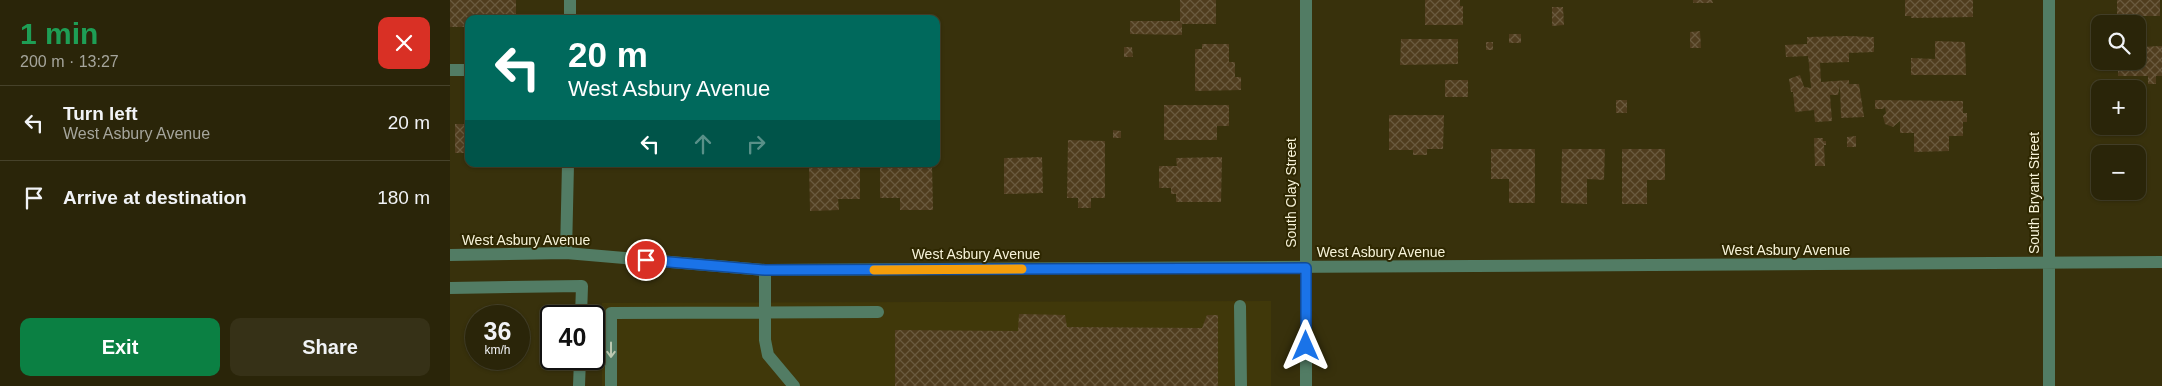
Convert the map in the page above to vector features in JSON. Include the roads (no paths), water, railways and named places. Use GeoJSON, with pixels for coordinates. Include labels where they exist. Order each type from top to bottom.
{"type":"FeatureCollection","features":[{"type":"Feature","properties":{"kind":"street"},"geometry":{"type":"LineString","coordinates":[[570,0],[570,15]]}},
{"type":"Feature","properties":{"kind":"street","name":"South Clay Street"},"geometry":{"type":"LineString","coordinates":[[1306,0],[1306,386]]}},
{"type":"Feature","properties":{"kind":"street","name":"South Bryant Street"},"geometry":{"type":"LineString","coordinates":[[2049,0],[2049,386]]}},
{"type":"Feature","properties":{"kind":"street"},"geometry":{"type":"LineString","coordinates":[[450,70],[465,70]]}},
{"type":"Feature","properties":{"kind":"street"},"geometry":{"type":"LineString","coordinates":[[566,253],[568,167]]}},
{"type":"Feature","properties":{"kind":"street","name":"West Asbury Avenue"},"geometry":{"type":"LineString","coordinates":[[450,255],[566,253],[765,270],[2162,262]]}},
{"type":"Feature","properties":{"kind":"street"},"geometry":{"type":"LineString","coordinates":[[765,270],[765,340],[768,355],[794,386]]}},
{"type":"Feature","properties":{"kind":"street"},"geometry":{"type":"LineString","coordinates":[[450,288],[582,286],[581,305]]}},
{"type":"Feature","properties":{"kind":"street"},"geometry":{"type":"LineString","coordinates":[[1240,306],[1241,386]]}},
{"type":"Feature","properties":{"kind":"street"},"geometry":{"type":"LineString","coordinates":[[611,386],[611,313],[878,312]]}},
{"type":"Feature","properties":{"kind":"street"},"geometry":{"type":"LineString","coordinates":[[580,370],[580,386]]}}]}
